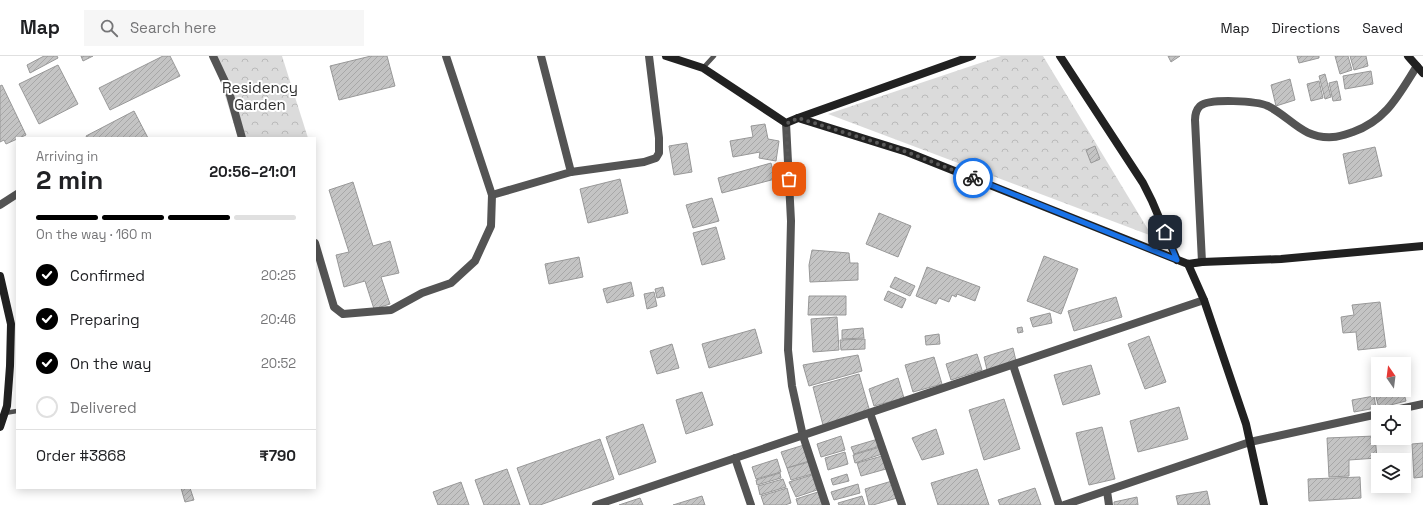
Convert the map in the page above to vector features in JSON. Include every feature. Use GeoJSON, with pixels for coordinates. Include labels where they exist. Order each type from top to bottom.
{"type":"FeatureCollection","features":[{"type":"Feature","properties":{"kind":"street"},"geometry":{"type":"LineString","coordinates":[[213,56],[228,88],[242,137]]}},
{"type":"Feature","properties":{"kind":"street"},"geometry":{"type":"LineString","coordinates":[[316,246],[334,307],[343,314],[391,310],[422,293],[451,283],[475,261],[491,226],[492,195],[446,56]]}},
{"type":"Feature","properties":{"kind":"street"},"geometry":{"type":"LineString","coordinates":[[541,56],[571,172]]}},
{"type":"Feature","properties":{"kind":"street"},"geometry":{"type":"LineString","coordinates":[[492,195],[571,172],[644,162],[656,158],[660,153],[659,138],[649,56]]}},
{"type":"Feature","properties":{"kind":"street"},"geometry":{"type":"LineString","coordinates":[[666,56],[703,68],[786,124]]}},
{"type":"Feature","properties":{"kind":"street"},"geometry":{"type":"LineString","coordinates":[[1060,56],[1142,183],[1152,201],[1177,260]]}},
{"type":"Feature","properties":{"kind":"street"},"geometry":{"type":"LineString","coordinates":[[1408,56],[1423,73]]}},
{"type":"Feature","properties":{"kind":"street"},"geometry":{"type":"LineString","coordinates":[[786,124],[798,118],[968,57]]}},
{"type":"Feature","properties":{"kind":"street"},"geometry":{"type":"LineString","coordinates":[[1202,262],[1195,120],[1199,107],[1212,101],[1222,100],[1256,103],[1267,106],[1279,113],[1298,128],[1319,136],[1333,137],[1365,128],[1377,120],[1390,107],[1417,66]]}},
{"type":"Feature","properties":{"kind":"street"},"geometry":{"type":"LineString","coordinates":[[798,118],[907,152],[1188,264],[1202,262],[1281,259],[1423,246]]}},
{"type":"Feature","properties":{"kind":"street"},"geometry":{"type":"LineString","coordinates":[[786,124],[791,221],[788,350],[792,386],[803,436],[826,505]]}},
{"type":"Feature","properties":{"kind":"street"},"geometry":{"type":"LineString","coordinates":[[0,205],[16,195]]}},
{"type":"Feature","properties":{"kind":"street"},"geometry":{"type":"LineString","coordinates":[[1188,264],[1204,300],[1246,424],[1264,505]]}},
{"type":"Feature","properties":{"kind":"street"},"geometry":{"type":"LineString","coordinates":[[0,276],[11,324],[7,406],[0,427]]}},
{"type":"Feature","properties":{"kind":"street"},"geometry":{"type":"LineString","coordinates":[[596,505],[1204,300]]}},
{"type":"Feature","properties":{"kind":"street"},"geometry":{"type":"LineString","coordinates":[[1013,365],[1059,505]]}},
{"type":"Feature","properties":{"kind":"street"},"geometry":{"type":"LineString","coordinates":[[1411,407],[1423,404]]}},
{"type":"Feature","properties":{"kind":"street"},"geometry":{"type":"LineString","coordinates":[[870,413],[902,505]]}},
{"type":"Feature","properties":{"kind":"street"},"geometry":{"type":"LineString","coordinates":[[1064,505],[1250,442],[1371,416]]}},
{"type":"Feature","properties":{"kind":"street"},"geometry":{"type":"LineString","coordinates":[[735,458],[751,505]]}},
{"type":"Feature","properties":{"kind":"street"},"geometry":{"type":"LineString","coordinates":[[1107,491],[1109,505]]}},
{"type":"Feature","properties":{"kind":"lane"},"geometry":{"type":"LineString","coordinates":[[703,68],[714,56]]}},
{"type":"Feature","properties":{"kind":"lane"},"geometry":{"type":"LineString","coordinates":[[5,413],[16,411]]}},
{"type":"Feature","properties":{"kind":"green space","name":"Residency Garden"},"geometry":{"type":"Polygon","coordinates":[[[213,56],[282,56],[308,137],[238,137],[213,56]]]}},
{"type":"Feature","properties":{"kind":"green space"},"geometry":{"type":"Polygon","coordinates":[[[1001,56],[1043,56],[1152,236],[828,114],[1001,56]]]}},
{"type":"Feature","properties":{"kind":"building"},"geometry":{"type":"Polygon","coordinates":[[[44,56],[57,56],[58,58],[30,73],[27,65],[44,56]]]}},
{"type":"Feature","properties":{"kind":"building"},"geometry":{"type":"Polygon","coordinates":[[[81,56],[93,56],[83,61],[81,56]]]}},
{"type":"Feature","properties":{"kind":"building"},"geometry":{"type":"Polygon","coordinates":[[[163,56],[170,56],[180,76],[110,110],[99,88],[163,56]]]}},
{"type":"Feature","properties":{"kind":"building"},"geometry":{"type":"Polygon","coordinates":[[[371,56],[387,56],[395,86],[339,100],[330,66],[371,56]]]}},
{"type":"Feature","properties":{"kind":"building"},"geometry":{"type":"Polygon","coordinates":[[[1168,56],[1180,56],[1171,62],[1168,56]]]}},
{"type":"Feature","properties":{"kind":"building"},"geometry":{"type":"Polygon","coordinates":[[[1297,56],[1319,56],[1319,58],[1299,63],[1297,56]]]}},
{"type":"Feature","properties":{"kind":"building"},"geometry":{"type":"Polygon","coordinates":[[[1335,56],[1348,56],[1352,70],[1340,74],[1335,56]]]}},
{"type":"Feature","properties":{"kind":"building"},"geometry":{"type":"Polygon","coordinates":[[[1350,56],[1366,56],[1368,66],[1354,70],[1350,56]]]}},
{"type":"Feature","properties":{"kind":"building"},"geometry":{"type":"Polygon","coordinates":[[[58,65],[78,104],[39,124],[19,84],[58,65]]]}},
{"type":"Feature","properties":{"kind":"building"},"geometry":{"type":"Polygon","coordinates":[[[1371,71],[1373,84],[1345,89],[1343,76],[1371,71]]]}},
{"type":"Feature","properties":{"kind":"building"},"geometry":{"type":"Polygon","coordinates":[[[1325,74],[1331,97],[1325,99],[1319,76],[1325,74]]]}},
{"type":"Feature","properties":{"kind":"building"},"geometry":{"type":"Polygon","coordinates":[[[1290,79],[1295,100],[1276,106],[1271,85],[1290,79]]]}},
{"type":"Feature","properties":{"kind":"building"},"geometry":{"type":"Polygon","coordinates":[[[1319,81],[1323,98],[1311,101],[1307,84],[1319,81]]]}},
{"type":"Feature","properties":{"kind":"building"},"geometry":{"type":"Polygon","coordinates":[[[1337,81],[1341,100],[1333,101],[1329,83],[1337,81]]]}},
{"type":"Feature","properties":{"kind":"building"},"geometry":{"type":"Polygon","coordinates":[[[2,85],[26,135],[16,137],[16,140],[6,144],[4,140],[0,142],[0,86],[2,85]]]}},
{"type":"Feature","properties":{"kind":"building"},"geometry":{"type":"Polygon","coordinates":[[[134,111],[147,137],[86,137],[134,111]]]}},
{"type":"Feature","properties":{"kind":"building"},"geometry":{"type":"Polygon","coordinates":[[[765,124],[768,139],[779,141],[776,161],[759,158],[760,152],[733,157],[730,141],[753,137],[751,126],[765,124]]]}},
{"type":"Feature","properties":{"kind":"building"},"geometry":{"type":"Polygon","coordinates":[[[687,143],[692,172],[674,175],[669,146],[687,143]]]}},
{"type":"Feature","properties":{"kind":"building"},"geometry":{"type":"Polygon","coordinates":[[[1095,146],[1100,159],[1091,163],[1086,150],[1095,146]]]}},
{"type":"Feature","properties":{"kind":"building"},"geometry":{"type":"Polygon","coordinates":[[[1375,147],[1382,176],[1349,184],[1343,154],[1375,147]]]}},
{"type":"Feature","properties":{"kind":"building"},"geometry":{"type":"Polygon","coordinates":[[[771,163],[775,179],[722,193],[718,178],[771,163]]]}},
{"type":"Feature","properties":{"kind":"building"},"geometry":{"type":"Polygon","coordinates":[[[620,179],[628,213],[588,223],[580,189],[620,179]]]}},
{"type":"Feature","properties":{"kind":"building"},"geometry":{"type":"Polygon","coordinates":[[[353,182],[373,246],[390,241],[399,273],[381,277],[390,304],[374,309],[365,281],[344,287],[336,255],[349,252],[329,190],[353,182]]]}},
{"type":"Feature","properties":{"kind":"building"},"geometry":{"type":"Polygon","coordinates":[[[712,198],[719,221],[693,228],[686,205],[712,198]]]}},
{"type":"Feature","properties":{"kind":"building"},"geometry":{"type":"Polygon","coordinates":[[[879,213],[911,226],[898,257],[866,244],[879,213]]]}},
{"type":"Feature","properties":{"kind":"building"},"geometry":{"type":"Polygon","coordinates":[[[716,227],[725,259],[702,265],[693,233],[716,227]]]}},
{"type":"Feature","properties":{"kind":"building"},"geometry":{"type":"Polygon","coordinates":[[[812,250],[849,253],[850,263],[858,263],[858,280],[810,282],[809,265],[812,250]]]}},
{"type":"Feature","properties":{"kind":"building"},"geometry":{"type":"Polygon","coordinates":[[[1044,256],[1078,269],[1061,314],[1027,301],[1044,256]]]}},
{"type":"Feature","properties":{"kind":"building"},"geometry":{"type":"Polygon","coordinates":[[[579,257],[583,277],[549,284],[545,264],[579,257]]]}},
{"type":"Feature","properties":{"kind":"building"},"geometry":{"type":"Polygon","coordinates":[[[927,267],[980,287],[975,301],[957,294],[956,297],[952,295],[949,302],[939,298],[936,304],[916,296],[927,267]]]}},
{"type":"Feature","properties":{"kind":"building"},"geometry":{"type":"Polygon","coordinates":[[[895,277],[915,286],[910,296],[890,287],[895,277]]]}},
{"type":"Feature","properties":{"kind":"building"},"geometry":{"type":"Polygon","coordinates":[[[631,282],[634,296],[607,303],[603,289],[631,282]]]}},
{"type":"Feature","properties":{"kind":"building"},"geometry":{"type":"Polygon","coordinates":[[[663,287],[665,296],[657,298],[655,289],[663,287]]]}},
{"type":"Feature","properties":{"kind":"building"},"geometry":{"type":"Polygon","coordinates":[[[888,291],[906,299],[902,308],[884,300],[888,291]]]}},
{"type":"Feature","properties":{"kind":"building"},"geometry":{"type":"Polygon","coordinates":[[[654,292],[657,306],[647,309],[644,294],[654,292]]]}},
{"type":"Feature","properties":{"kind":"building"},"geometry":{"type":"Polygon","coordinates":[[[809,296],[846,296],[846,315],[808,315],[809,296]]]}},
{"type":"Feature","properties":{"kind":"building"},"geometry":{"type":"Polygon","coordinates":[[[1116,297],[1122,317],[1074,331],[1068,311],[1116,297]]]}},
{"type":"Feature","properties":{"kind":"building"},"geometry":{"type":"Polygon","coordinates":[[[1380,302],[1386,347],[1358,350],[1356,332],[1343,333],[1341,317],[1354,315],[1352,305],[1380,302]]]}},
{"type":"Feature","properties":{"kind":"building"},"geometry":{"type":"Polygon","coordinates":[[[1050,313],[1052,323],[1033,327],[1030,318],[1050,313]]]}},
{"type":"Feature","properties":{"kind":"building"},"geometry":{"type":"Polygon","coordinates":[[[837,317],[839,350],[813,352],[811,319],[837,317]]]}},
{"type":"Feature","properties":{"kind":"building"},"geometry":{"type":"Polygon","coordinates":[[[1022,327],[1023,332],[1018,333],[1017,328],[1022,327]]]}},
{"type":"Feature","properties":{"kind":"building"},"geometry":{"type":"Polygon","coordinates":[[[863,328],[864,338],[842,339],[842,330],[863,328]]]}},
{"type":"Feature","properties":{"kind":"building"},"geometry":{"type":"Polygon","coordinates":[[[755,329],[762,353],[709,368],[702,344],[755,329]]]}},
{"type":"Feature","properties":{"kind":"building"},"geometry":{"type":"Polygon","coordinates":[[[939,334],[940,344],[926,345],[925,336],[939,334]]]}},
{"type":"Feature","properties":{"kind":"building"},"geometry":{"type":"Polygon","coordinates":[[[1149,336],[1166,382],[1145,389],[1128,344],[1149,336]]]}},
{"type":"Feature","properties":{"kind":"building"},"geometry":{"type":"Polygon","coordinates":[[[865,339],[865,349],[841,350],[840,340],[865,339]]]}},
{"type":"Feature","properties":{"kind":"building"},"geometry":{"type":"Polygon","coordinates":[[[672,344],[679,368],[657,374],[650,351],[672,344]]]}},
{"type":"Feature","properties":{"kind":"building"},"geometry":{"type":"Polygon","coordinates":[[[1013,348],[1016,361],[987,370],[984,357],[1013,348]]]}},
{"type":"Feature","properties":{"kind":"building"},"geometry":{"type":"Polygon","coordinates":[[[977,354],[982,370],[951,380],[946,364],[977,354]]]}},
{"type":"Feature","properties":{"kind":"building"},"geometry":{"type":"Polygon","coordinates":[[[858,355],[862,371],[809,386],[803,365],[858,355]]]}},
{"type":"Feature","properties":{"kind":"building"},"geometry":{"type":"Polygon","coordinates":[[[934,357],[942,384],[913,392],[905,365],[934,357]]]}},
{"type":"Feature","properties":{"kind":"building"},"geometry":{"type":"Polygon","coordinates":[[[1091,365],[1100,394],[1063,405],[1054,375],[1091,365]]]}},
{"type":"Feature","properties":{"kind":"building"},"geometry":{"type":"Polygon","coordinates":[[[859,374],[870,412],[823,425],[813,387],[859,374]]]}},
{"type":"Feature","properties":{"kind":"building"},"geometry":{"type":"Polygon","coordinates":[[[898,378],[904,398],[874,406],[869,389],[898,378]]]}},
{"type":"Feature","properties":{"kind":"building"},"geometry":{"type":"Polygon","coordinates":[[[702,392],[713,425],[686,434],[676,400],[702,392]]]}},
{"type":"Feature","properties":{"kind":"building"},"geometry":{"type":"Polygon","coordinates":[[[1374,397],[1376,405],[1371,405],[1371,409],[1354,412],[1352,400],[1374,397]]]}},
{"type":"Feature","properties":{"kind":"building"},"geometry":{"type":"Polygon","coordinates":[[[1376,397],[1405,397],[1406,401],[1391,405],[1378,405],[1376,397]]]}},
{"type":"Feature","properties":{"kind":"building"},"geometry":{"type":"Polygon","coordinates":[[[1004,399],[1020,449],[984,460],[969,410],[1004,399]]]}},
{"type":"Feature","properties":{"kind":"building"},"geometry":{"type":"Polygon","coordinates":[[[1179,407],[1188,439],[1138,452],[1130,421],[1179,407]]]}},
{"type":"Feature","properties":{"kind":"building"},"geometry":{"type":"Polygon","coordinates":[[[643,424],[656,462],[619,475],[606,437],[643,424]]]}},
{"type":"Feature","properties":{"kind":"building"},"geometry":{"type":"Polygon","coordinates":[[[1102,427],[1115,479],[1089,485],[1076,433],[1102,427]]]}},
{"type":"Feature","properties":{"kind":"building"},"geometry":{"type":"Polygon","coordinates":[[[936,429],[944,454],[922,460],[912,438],[936,429]]]}},
{"type":"Feature","properties":{"kind":"building"},"geometry":{"type":"Polygon","coordinates":[[[841,436],[845,450],[821,457],[817,444],[841,436]]]}},
{"type":"Feature","properties":{"kind":"building"},"geometry":{"type":"Polygon","coordinates":[[[1371,436],[1371,445],[1376,445],[1377,453],[1371,453],[1371,458],[1349,460],[1349,476],[1329,477],[1327,438],[1371,436]]]}},
{"type":"Feature","properties":{"kind":"building"},"geometry":{"type":"Polygon","coordinates":[[[600,439],[614,479],[540,505],[530,505],[517,468],[600,439]]]}},
{"type":"Feature","properties":{"kind":"building"},"geometry":{"type":"Polygon","coordinates":[[[878,439],[880,446],[854,454],[851,447],[878,439]]]}},
{"type":"Feature","properties":{"kind":"building"},"geometry":{"type":"Polygon","coordinates":[[[1423,443],[1423,477],[1414,478],[1412,444],[1423,443]]]}},
{"type":"Feature","properties":{"kind":"building"},"geometry":{"type":"Polygon","coordinates":[[[804,445],[809,461],[787,468],[781,452],[804,445]]]}},
{"type":"Feature","properties":{"kind":"building"},"geometry":{"type":"Polygon","coordinates":[[[880,447],[882,454],[855,463],[853,455],[880,447]]]}},
{"type":"Feature","properties":{"kind":"building"},"geometry":{"type":"Polygon","coordinates":[[[845,452],[848,464],[828,470],[825,458],[845,452]]]}},
{"type":"Feature","properties":{"kind":"building"},"geometry":{"type":"Polygon","coordinates":[[[882,456],[886,469],[861,476],[857,463],[882,456]]]}},
{"type":"Feature","properties":{"kind":"building"},"geometry":{"type":"Polygon","coordinates":[[[777,459],[781,472],[756,479],[752,467],[777,459]]]}},
{"type":"Feature","properties":{"kind":"building"},"geometry":{"type":"Polygon","coordinates":[[[809,462],[812,474],[791,480],[787,468],[809,462]]]}},
{"type":"Feature","properties":{"kind":"building"},"geometry":{"type":"Polygon","coordinates":[[[507,469],[520,505],[484,505],[475,480],[507,469]]]}},
{"type":"Feature","properties":{"kind":"building"},"geometry":{"type":"Polygon","coordinates":[[[977,469],[989,505],[938,505],[931,483],[977,469]]]}},
{"type":"Feature","properties":{"kind":"building"},"geometry":{"type":"Polygon","coordinates":[[[780,473],[781,478],[757,485],[756,480],[780,473]]]}},
{"type":"Feature","properties":{"kind":"building"},"geometry":{"type":"Polygon","coordinates":[[[847,474],[849,481],[833,485],[831,479],[847,474]]]}},
{"type":"Feature","properties":{"kind":"building"},"geometry":{"type":"Polygon","coordinates":[[[812,475],[817,490],[796,497],[789,482],[812,475]]]}},
{"type":"Feature","properties":{"kind":"building"},"geometry":{"type":"Polygon","coordinates":[[[1360,477],[1361,498],[1309,501],[1308,479],[1360,477]]]}},
{"type":"Feature","properties":{"kind":"building"},"geometry":{"type":"Polygon","coordinates":[[[783,479],[786,487],[760,495],[758,486],[783,479]]]}},
{"type":"Feature","properties":{"kind":"building"},"geometry":{"type":"Polygon","coordinates":[[[892,481],[897,498],[869,505],[865,489],[892,481]]]}},
{"type":"Feature","properties":{"kind":"building"},"geometry":{"type":"Polygon","coordinates":[[[461,482],[469,505],[438,505],[433,492],[461,482]]]}},
{"type":"Feature","properties":{"kind":"building"},"geometry":{"type":"Polygon","coordinates":[[[858,484],[860,493],[834,500],[831,492],[858,484]]]}},
{"type":"Feature","properties":{"kind":"building"},"geometry":{"type":"Polygon","coordinates":[[[787,488],[791,503],[785,505],[764,505],[761,496],[787,488]]]}},
{"type":"Feature","properties":{"kind":"building"},"geometry":{"type":"Polygon","coordinates":[[[1035,488],[1041,505],[1000,505],[998,500],[1035,488]]]}},
{"type":"Feature","properties":{"kind":"building"},"geometry":{"type":"Polygon","coordinates":[[[181,489],[190,489],[194,500],[185,502],[181,489]]]}},
{"type":"Feature","properties":{"kind":"building"},"geometry":{"type":"Polygon","coordinates":[[[1207,491],[1210,505],[1178,505],[1176,496],[1207,491]]]}},
{"type":"Feature","properties":{"kind":"building"},"geometry":{"type":"Polygon","coordinates":[[[818,492],[822,505],[798,505],[796,499],[818,492]]]}},
{"type":"Feature","properties":{"kind":"building"},"geometry":{"type":"Polygon","coordinates":[[[702,496],[705,505],[673,505],[702,496]]]}},
{"type":"Feature","properties":{"kind":"building"},"geometry":{"type":"Polygon","coordinates":[[[862,496],[865,505],[839,505],[838,503],[862,496]]]}},
{"type":"Feature","properties":{"kind":"building"},"geometry":{"type":"Polygon","coordinates":[[[1137,497],[1138,505],[1114,505],[1114,502],[1137,497]]]}},
{"type":"Feature","properties":{"kind":"building"},"geometry":{"type":"Polygon","coordinates":[[[640,498],[643,505],[619,505],[640,498]]]}},
{"type":"Feature","properties":{"kind":"way so far"},"geometry":{"type":"LineString","coordinates":[[789,179],[786,124],[798,118],[907,152],[973,178]]}},
{"type":"Feature","properties":{"kind":"route"},"geometry":{"type":"LineString","coordinates":[[973,178],[1177,260],[1165,232]]}}]}
